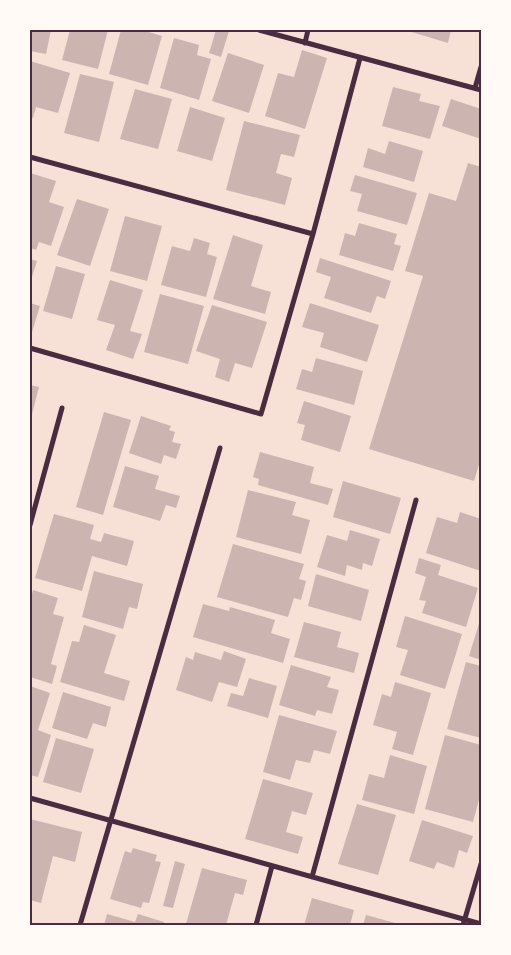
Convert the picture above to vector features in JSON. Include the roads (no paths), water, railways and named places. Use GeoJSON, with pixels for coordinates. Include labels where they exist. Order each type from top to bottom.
{"type":"FeatureCollection","features":[{"type":"Feature","properties":{"kind":"street"},"geometry":{"type":"LineString","coordinates":[[259,30],[478,89],[481,68]]}},
{"type":"Feature","properties":{"kind":"street"},"geometry":{"type":"LineString","coordinates":[[305,43],[308,30]]}},
{"type":"Feature","properties":{"kind":"street"},"geometry":{"type":"LineString","coordinates":[[30,348],[261,414],[314,234],[360,58]]}},
{"type":"Feature","properties":{"kind":"street"},"geometry":{"type":"LineString","coordinates":[[30,157],[314,234]]}},
{"type":"Feature","properties":{"kind":"street"},"geometry":{"type":"LineString","coordinates":[[30,525],[62,408]]}},
{"type":"Feature","properties":{"kind":"street"},"geometry":{"type":"LineString","coordinates":[[80,925],[220,448]]}},
{"type":"Feature","properties":{"kind":"street"},"geometry":{"type":"LineString","coordinates":[[312,877],[416,500]]}},
{"type":"Feature","properties":{"kind":"street"},"geometry":{"type":"LineString","coordinates":[[30,798],[312,877],[463,922],[481,924]]}},
{"type":"Feature","properties":{"kind":"street"},"geometry":{"type":"LineString","coordinates":[[463,922],[481,864]]}},
{"type":"Feature","properties":{"kind":"street"},"geometry":{"type":"LineString","coordinates":[[256,925],[272,866]]}}]}
